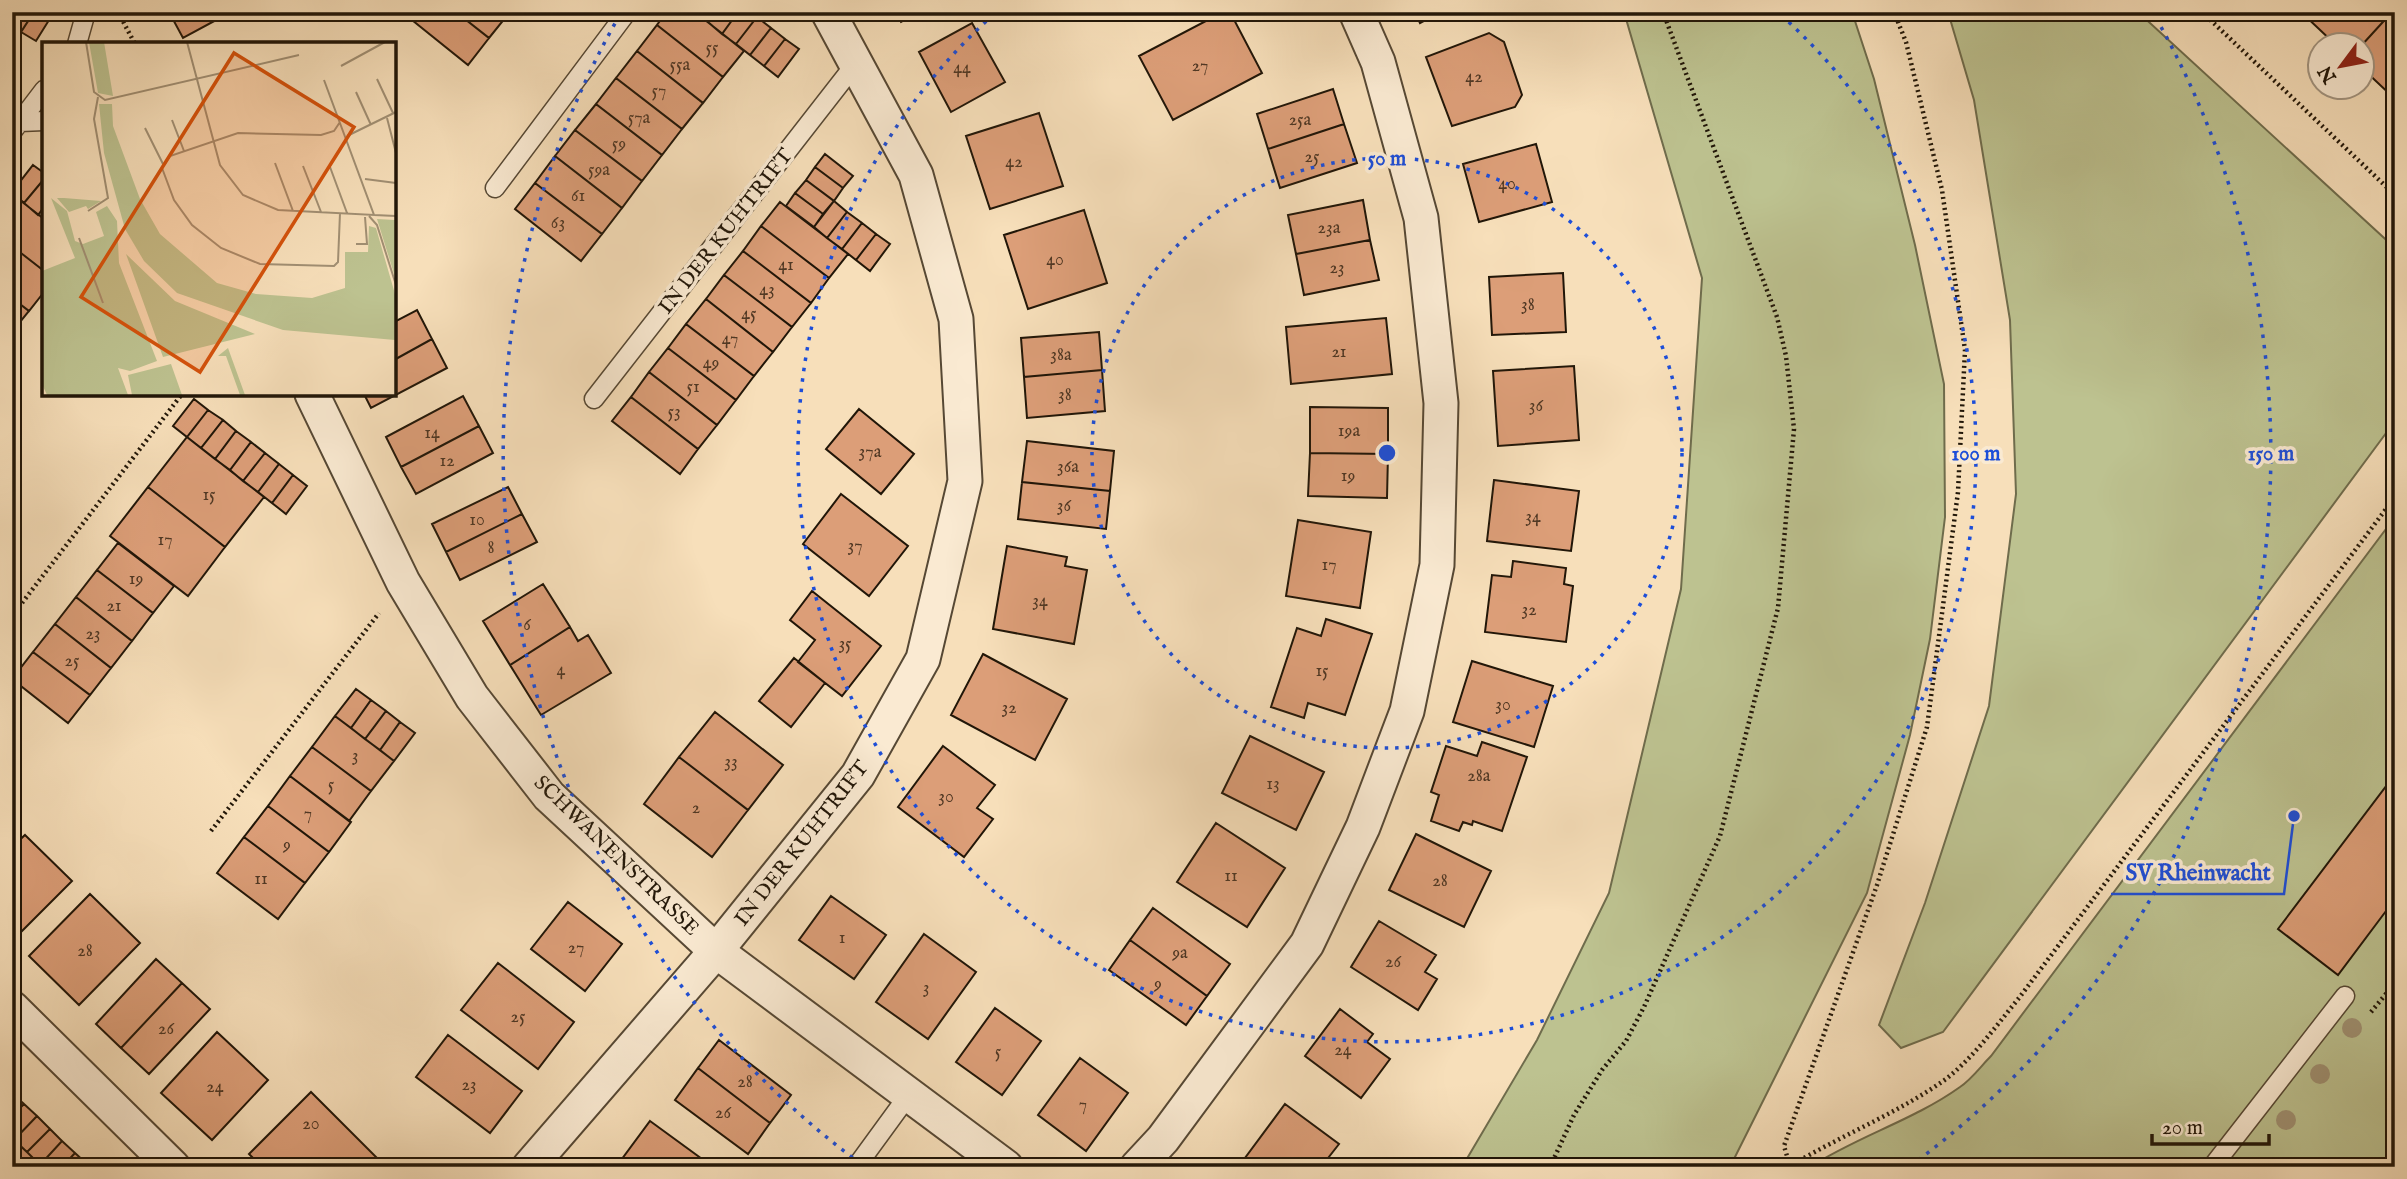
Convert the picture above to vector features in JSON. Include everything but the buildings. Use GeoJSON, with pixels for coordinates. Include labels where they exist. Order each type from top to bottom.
{"type":"FeatureCollection","features":[{"type":"Feature","properties":{"kind":"street","name":"IN DER KUHTRIFT"},"geometry":{"type":"LineString","coordinates":[[529,1167],[716,951],[858,775],[923,659],[965,481],[956,319],[916,175],[828,12]]}},
{"type":"Feature","properties":{"kind":"street"},"geometry":{"type":"LineString","coordinates":[[1137,1167],[1163,1139],[1307,944],[1363,827],[1407,711],[1437,565],[1441,402],[1421,218],[1378,62],[1356,12]]}},
{"type":"Feature","properties":{"kind":"street","name":"SCHWANENSTRASSE"},"geometry":{"type":"LineString","coordinates":[[313,396],[403,582],[472,697],[550,796],[716,951],[1006,1167]]}},
{"type":"Feature","properties":{"kind":"street"},"geometry":{"type":"LineString","coordinates":[[12,1008],[173,1167]]}},
{"type":"Feature","properties":{"kind":"lane"},"geometry":{"type":"LineString","coordinates":[[78,42],[86,12]]}},
{"type":"Feature","properties":{"kind":"lane"},"geometry":{"type":"LineString","coordinates":[[495,188],[627,12]]}},
{"type":"Feature","properties":{"kind":"lane","name":"IN DER KUHTRIFT"},"geometry":{"type":"LineString","coordinates":[[594,399],[856,64]]}},
{"type":"Feature","properties":{"kind":"lane"},"geometry":{"type":"LineString","coordinates":[[16,127],[42,92]]}},
{"type":"Feature","properties":{"kind":"lane"},"geometry":{"type":"LineString","coordinates":[[16,127],[42,121]]}},
{"type":"Feature","properties":{"kind":"lane"},"geometry":{"type":"LineString","coordinates":[[2212,1167],[2345,996]]}},
{"type":"Feature","properties":{"kind":"lane"},"geometry":{"type":"LineString","coordinates":[[856,1167],[910,1093]]}},
{"type":"Feature","properties":{"kind":"path"},"geometry":{"type":"LineString","coordinates":[[118,12],[134,42]]}},
{"type":"Feature","properties":{"kind":"path"},"geometry":{"type":"LineString","coordinates":[[1550,1167],[1574,1115],[1602,1070],[1626,1041],[1644,1007],[1720,836],[1779,594],[1794,429],[1786,356],[1777,317],[1663,12]]}},
{"type":"Feature","properties":{"kind":"path"},"geometry":{"type":"LineString","coordinates":[[1894,12],[1906,42],[1942,190],[1965,350],[1958,492],[1927,727],[1877,885],[1784,1146],[1790,1166],[1920,1096],[1948,1077],[1975,1051],[2019,999],[2395,497]]}},
{"type":"Feature","properties":{"kind":"path"},"geometry":{"type":"LineString","coordinates":[[2202,12],[2395,195]]}},
{"type":"Feature","properties":{"kind":"path"},"geometry":{"type":"LineString","coordinates":[[12,616],[180,396]]}},
{"type":"Feature","properties":{"kind":"path"},"geometry":{"type":"LineString","coordinates":[[211,831],[403,582]]}},
{"type":"Feature","properties":{"kind":"green space"},"geometry":{"type":"Polygon","coordinates":[[[1624,12],[1852,12],[1874,79],[1915,245],[1944,384],[1945,517],[1930,639],[1910,735],[1867,893],[1730,1167],[1462,1167],[1537,1040],[1609,893],[1681,589],[1702,278],[1624,12]]]}},
{"type":"Feature","properties":{"kind":"green space"},"geometry":{"type":"Polygon","coordinates":[[[1948,12],[2138,12],[2395,248],[2395,421],[1943,1032],[1901,1048],[1879,1025],[1925,903],[1989,706],[2016,494],[2010,320],[1974,100],[1948,12]]]}},
{"type":"Feature","properties":{"kind":"green space"},"geometry":{"type":"Polygon","coordinates":[[[2395,517],[2395,1167],[1810,1167],[1942,1099],[1968,1080],[1991,1056],[2395,517]]]}},
{"type":"Feature","properties":{"kind":"place","name":"SV Rheinwacht"},"geometry":{"type":"Point","coordinates":[2294,816]}}]}
